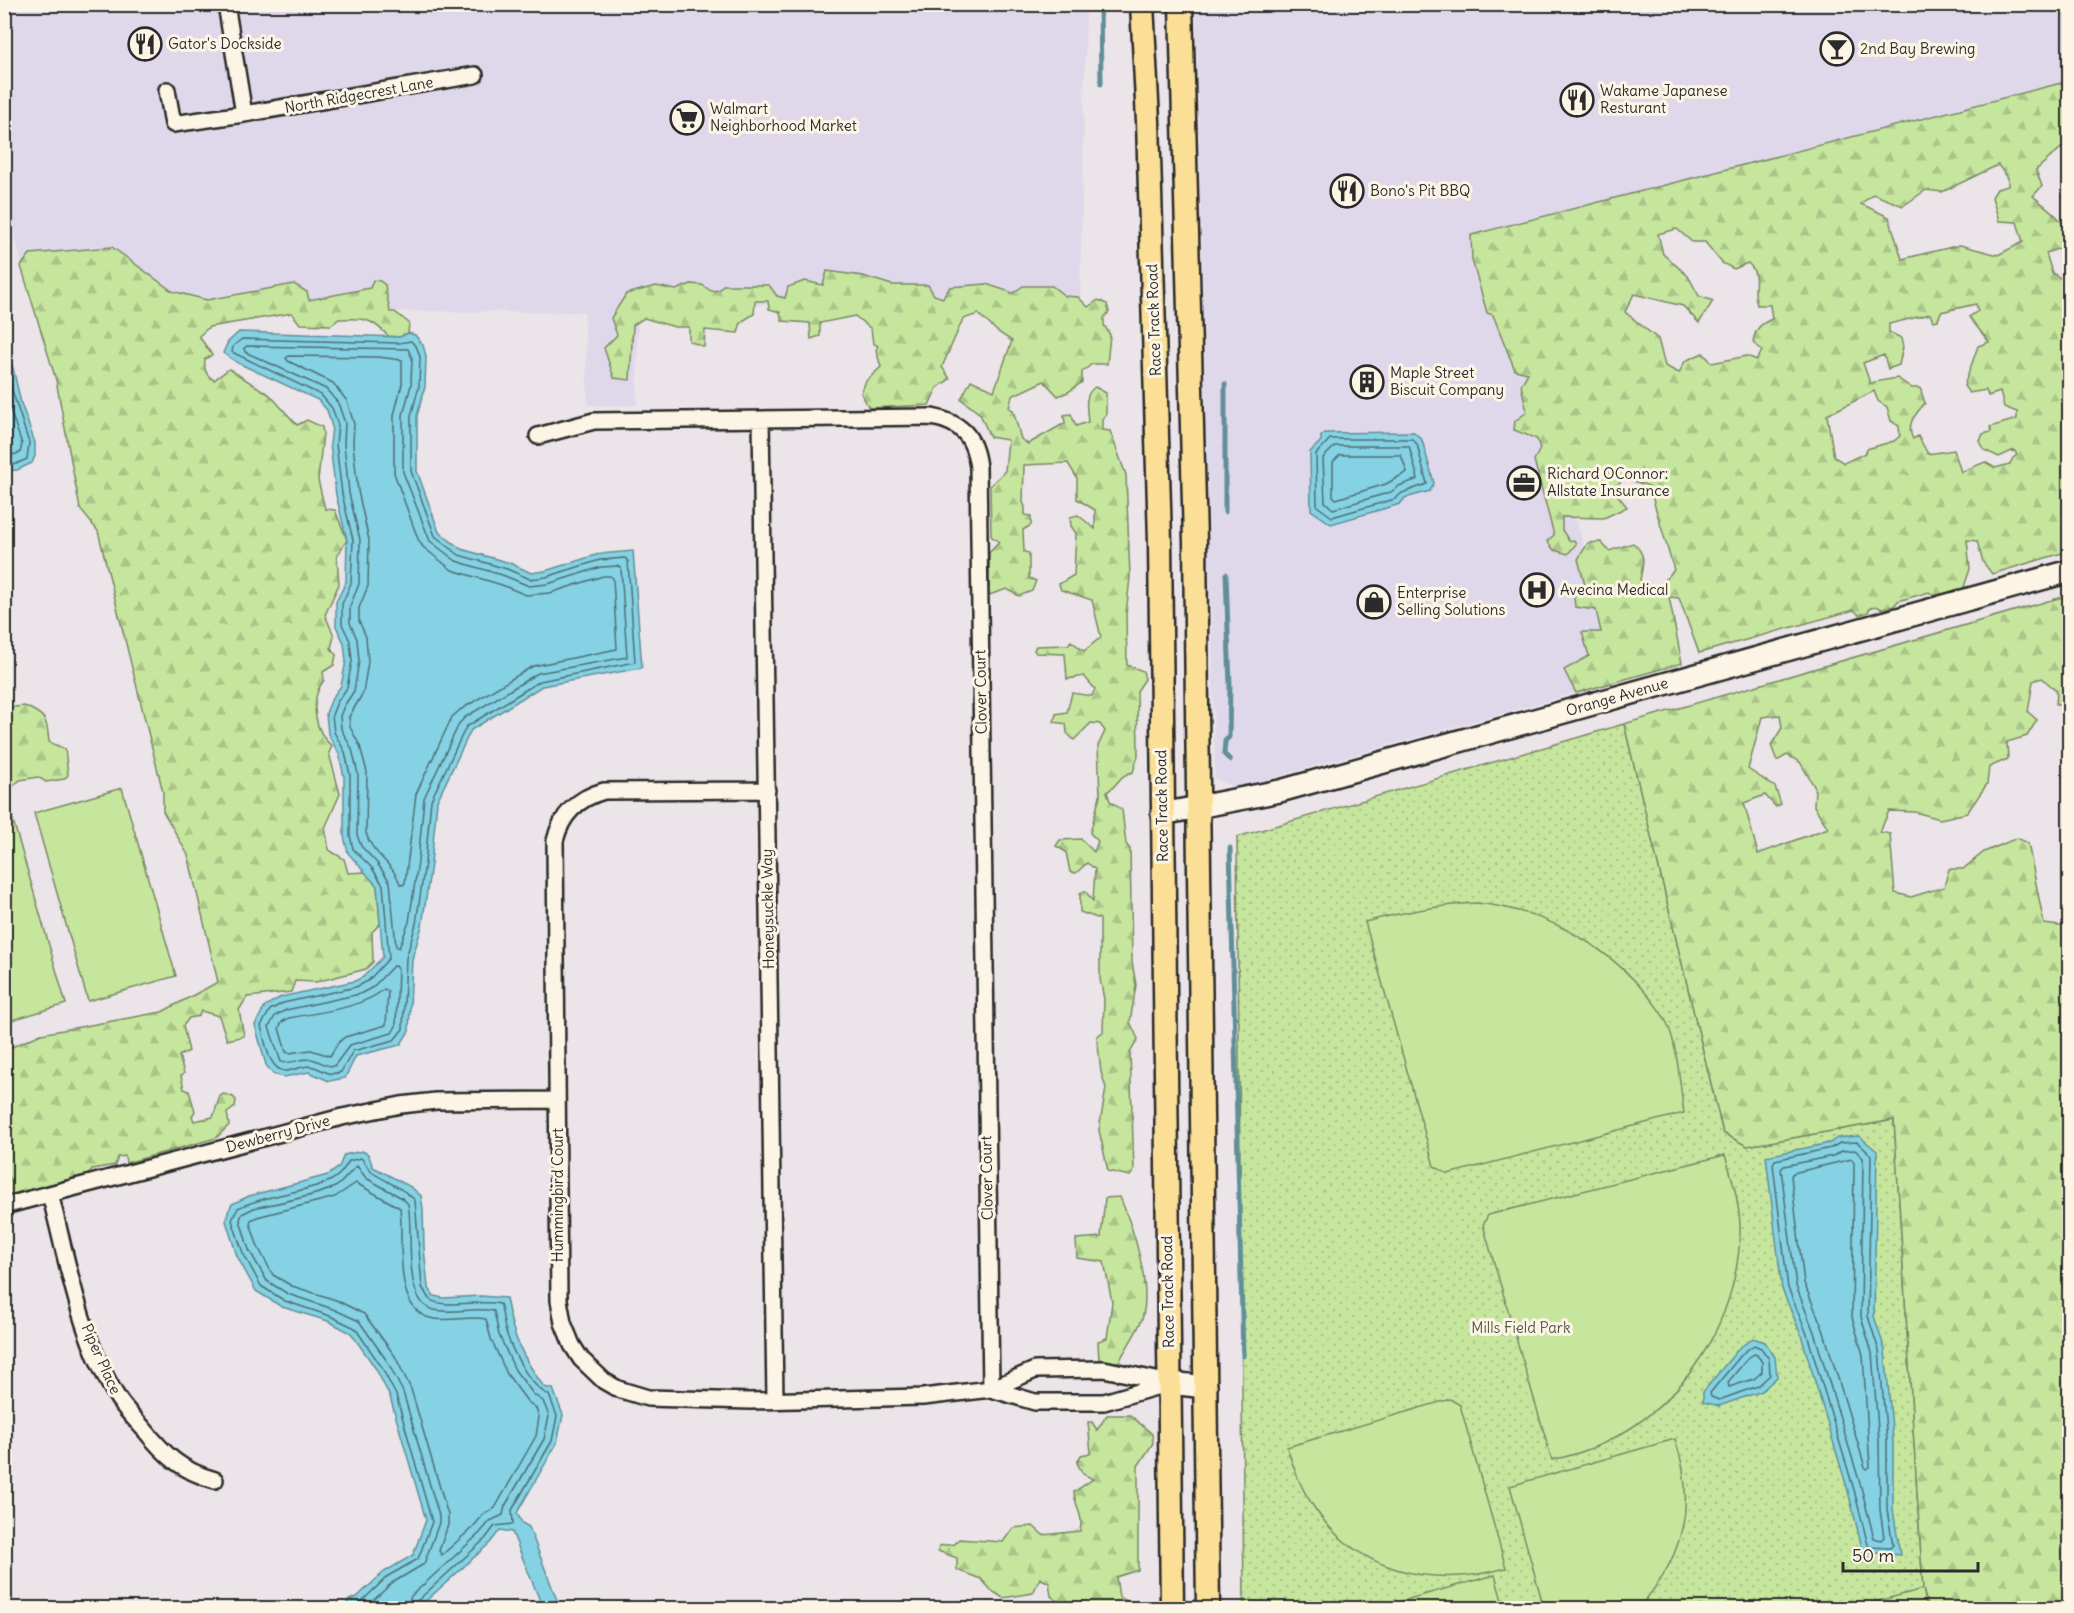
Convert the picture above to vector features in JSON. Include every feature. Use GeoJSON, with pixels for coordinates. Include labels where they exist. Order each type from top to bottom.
{"type":"FeatureCollection","features":[{"type":"Feature","properties":{"kind":"main road","name":"Race Track Road"},"geometry":{"type":"LineString","coordinates":[[1142,4],[1148,121],[1160,541],[1172,1608]]}},
{"type":"Feature","properties":{"kind":"main road"},"geometry":{"type":"LineString","coordinates":[[1181,4],[1195,542],[1208,1608]]}},
{"type":"Feature","properties":{"kind":"main road"},"geometry":{"type":"LineString","coordinates":[[1148,121],[1185,121]]}},
{"type":"Feature","properties":{"kind":"main road"},"geometry":{"type":"LineString","coordinates":[[1151,241],[1187,241]]}},
{"type":"Feature","properties":{"kind":"street"},"geometry":{"type":"LineString","coordinates":[[226,4],[244,114]]}},
{"type":"Feature","properties":{"kind":"street","name":"North Ridgecrest Lane"},"geometry":{"type":"LineString","coordinates":[[167,90],[172,124],[475,75]]}},
{"type":"Feature","properties":{"kind":"street","name":"Clover Court"},"geometry":{"type":"LineString","coordinates":[[538,436],[594,421],[932,417],[956,424],[966,433],[976,454],[990,1389]]}},
{"type":"Feature","properties":{"kind":"street","name":"Honeysuckle Way"},"geometry":{"type":"LineString","coordinates":[[761,418],[776,1400]]}},
{"type":"Feature","properties":{"kind":"street","name":"Orange Avenue"},"geometry":{"type":"LineString","coordinates":[[1162,814],[1280,791],[2070,571]]}},
{"type":"Feature","properties":{"kind":"street","name":"Hummingbird Court"},"geometry":{"type":"LineString","coordinates":[[767,790],[604,791],[586,797],[566,815],[557,831],[555,841],[559,1300],[572,1345],[581,1359],[604,1381],[618,1389],[648,1398],[776,1400],[923,1397],[990,1389],[1035,1370],[1104,1369],[1170,1383]]}},
{"type":"Feature","properties":{"kind":"street","name":"Dewberry Drive"},"geometry":{"type":"LineString","coordinates":[[4,1206],[342,1117],[401,1105],[436,1101],[557,1100]]}},
{"type":"Feature","properties":{"kind":"street","name":"Piper Place"},"geometry":{"type":"LineString","coordinates":[[50,1194],[84,1325],[97,1359],[120,1401],[162,1451],[180,1466],[197,1475],[215,1480]]}},
{"type":"Feature","properties":{"kind":"street"},"geometry":{"type":"LineString","coordinates":[[1170,1383],[1206,1387]]}},
{"type":"Feature","properties":{"kind":"street","name":"Hummingbird Court"},"geometry":{"type":"LineString","coordinates":[[990,1389],[1035,1402],[1104,1402],[1170,1383]]}},
{"type":"Feature","properties":{"kind":"shaded area"},"geometry":{"type":"Polygon","coordinates":[[[4,5],[1086,5],[1080,300],[638,308],[637,405],[588,405],[584,312],[34,310],[5,196],[4,5]]]}},
{"type":"Feature","properties":{"kind":"shaded area"},"geometry":{"type":"Polygon","coordinates":[[[1196,5],[2069,5],[2069,81],[1495,229],[1621,680],[1236,788],[1215,778],[1196,5]]]}},
{"type":"Feature","properties":{"kind":"green space"},"geometry":{"type":"Polygon","coordinates":[[[2069,81],[2068,142],[2036,170],[2042,186],[2033,196],[2062,223],[2066,229],[2069,245],[2046,253],[2052,273],[2065,281],[2069,303],[2069,551],[1992,574],[1983,562],[1977,541],[1967,540],[1970,569],[1963,590],[1936,597],[1929,592],[1898,601],[1894,606],[1882,609],[1876,606],[1859,615],[1854,610],[1699,653],[1679,598],[1669,597],[1682,663],[1576,693],[1564,670],[1589,656],[1582,632],[1601,632],[1596,610],[1575,607],[1574,597],[1586,589],[1578,559],[1588,543],[1601,542],[1609,551],[1633,543],[1642,555],[1640,580],[1655,591],[1674,570],[1649,486],[1624,478],[1613,489],[1627,507],[1604,518],[1562,517],[1562,530],[1569,541],[1574,540],[1576,544],[1568,554],[1554,550],[1547,541],[1554,535],[1534,460],[1540,449],[1537,439],[1514,430],[1515,421],[1527,412],[1521,385],[1528,373],[1515,370],[1493,315],[1487,313],[1472,260],[1471,235],[2069,81]],[[1998,165],[1942,192],[1926,190],[1903,206],[1873,194],[1861,204],[1889,217],[1902,259],[1960,245],[1998,255],[2023,242],[2017,222],[1999,221],[1992,197],[1997,189],[2008,186],[2008,178],[1998,165]],[[1677,229],[1658,234],[1663,254],[1688,276],[1699,296],[1713,301],[1699,323],[1683,306],[1634,294],[1625,312],[1658,339],[1665,366],[1679,373],[1685,361],[1703,353],[1712,363],[1747,356],[1757,360],[1762,351],[1753,342],[1755,334],[1761,325],[1772,319],[1770,305],[1757,305],[1752,268],[1748,263],[1734,269],[1722,263],[1705,242],[1692,242],[1677,229]],[[1976,304],[1941,312],[1938,320],[1933,321],[1930,314],[1889,324],[1889,332],[1901,338],[1903,347],[1899,365],[1888,369],[1884,355],[1863,363],[1870,383],[1897,378],[1912,388],[1920,388],[1925,403],[1918,411],[1910,429],[1913,439],[1918,436],[1928,454],[1954,450],[1961,472],[1985,462],[1995,468],[2010,464],[2017,455],[2014,450],[1999,457],[1984,450],[1980,441],[1983,434],[1991,432],[1990,427],[2017,419],[2017,412],[2004,407],[2000,392],[1988,396],[1986,390],[1969,393],[1964,386],[1978,346],[1989,342],[1969,317],[1978,311],[1976,304]],[[1874,391],[1827,415],[1834,457],[1844,463],[1865,453],[1867,449],[1894,441],[1900,436],[1899,426],[1891,421],[1887,407],[1878,401],[1874,391]]]}},
{"type":"Feature","properties":{"kind":"green space"},"geometry":{"type":"Polygon","coordinates":[[[112,247],[172,291],[207,300],[294,284],[307,292],[309,300],[370,288],[373,280],[380,281],[385,285],[390,312],[395,312],[409,323],[408,333],[400,337],[388,336],[376,325],[366,320],[339,319],[331,325],[300,324],[292,313],[209,327],[199,336],[212,355],[205,359],[206,371],[211,378],[214,380],[229,369],[270,395],[297,425],[307,420],[322,427],[318,480],[325,509],[335,510],[347,540],[337,556],[339,584],[325,615],[334,636],[331,648],[336,655],[334,665],[323,672],[324,680],[316,696],[315,706],[321,732],[332,746],[329,753],[340,794],[325,828],[329,850],[344,859],[348,873],[367,872],[377,886],[380,924],[372,932],[373,962],[366,969],[316,982],[295,981],[291,992],[247,997],[239,1010],[244,1036],[227,1040],[219,1016],[201,1011],[199,1016],[189,1018],[183,1026],[189,1051],[179,1056],[184,1073],[181,1076],[184,1089],[189,1091],[195,1111],[192,1116],[194,1121],[213,1117],[220,1096],[224,1094],[236,1100],[235,1107],[227,1113],[229,1125],[216,1138],[126,1163],[125,1156],[118,1157],[115,1165],[92,1169],[89,1174],[5,1196],[5,1050],[41,1034],[162,1012],[218,982],[188,855],[163,811],[163,792],[98,531],[80,509],[56,380],[21,266],[30,254],[112,247]]]}},
{"type":"Feature","properties":{"kind":"green space"},"geometry":{"type":"Polygon","coordinates":[[[827,271],[863,276],[892,285],[928,285],[934,295],[943,298],[950,287],[986,284],[1013,293],[1023,286],[1052,286],[1065,296],[1078,297],[1088,307],[1098,300],[1107,304],[1109,312],[1104,318],[1104,325],[1110,335],[1107,364],[1092,364],[1082,372],[1082,382],[1058,396],[1044,381],[1012,396],[1009,408],[1013,410],[1021,439],[1028,444],[1065,423],[1064,415],[1071,414],[1076,426],[1088,422],[1087,403],[1091,390],[1095,387],[1106,393],[1106,414],[1102,419],[1102,430],[1110,431],[1126,475],[1130,577],[1126,615],[1127,665],[1143,671],[1145,679],[1137,691],[1138,756],[1133,772],[1121,778],[1107,792],[1110,801],[1122,810],[1126,844],[1130,849],[1132,962],[1136,985],[1130,1022],[1138,1039],[1130,1053],[1134,1171],[1130,1176],[1108,1171],[1099,1130],[1106,1088],[1101,1072],[1097,1036],[1103,1032],[1104,999],[1100,979],[1100,919],[1080,912],[1080,893],[1085,891],[1093,901],[1095,869],[1087,863],[1076,873],[1070,872],[1066,852],[1056,846],[1060,840],[1081,839],[1094,852],[1098,841],[1090,833],[1100,796],[1098,746],[1105,731],[1100,724],[1091,723],[1074,740],[1067,733],[1066,724],[1054,722],[1056,714],[1067,712],[1072,693],[1092,696],[1095,689],[1084,676],[1067,679],[1065,654],[1036,653],[1034,650],[1036,646],[1068,645],[1071,641],[1084,651],[1101,637],[1092,600],[1061,590],[1059,584],[1074,575],[1076,533],[1071,526],[1070,517],[1078,515],[1095,529],[1095,510],[1077,499],[1077,478],[1068,463],[1024,465],[1023,502],[1025,515],[1031,516],[1031,525],[1023,530],[1024,552],[1029,553],[1029,578],[1036,581],[1032,591],[1019,596],[1007,589],[989,595],[989,553],[999,542],[991,536],[990,486],[1005,471],[1008,440],[990,437],[980,414],[961,399],[971,380],[994,391],[1012,341],[978,314],[963,319],[942,367],[950,379],[937,388],[929,405],[869,408],[861,393],[866,381],[881,367],[876,350],[878,346],[873,343],[871,329],[855,316],[820,323],[820,336],[811,339],[810,323],[782,321],[780,312],[769,309],[768,301],[755,301],[754,314],[741,322],[738,333],[705,330],[704,347],[689,341],[689,327],[675,327],[644,318],[633,325],[630,380],[614,378],[604,348],[617,335],[611,318],[626,294],[656,286],[676,290],[691,284],[702,285],[711,291],[719,290],[723,285],[769,285],[777,296],[785,298],[788,287],[805,281],[823,285],[827,271]]]}},
{"type":"Feature","properties":{"kind":"green space"},"geometry":{"type":"Polygon","coordinates":[[[2069,595],[2069,708],[2056,704],[2057,691],[2042,678],[2033,681],[2028,712],[2037,720],[2027,736],[2007,742],[2008,759],[1989,767],[1987,784],[1967,813],[1940,819],[1915,812],[1889,811],[1880,832],[1890,834],[1895,893],[1911,897],[1944,887],[1949,869],[1963,869],[1984,852],[2017,838],[2028,843],[2044,924],[2067,927],[2069,923],[2069,1608],[1928,1608],[1923,1589],[1894,1120],[1747,1146],[1723,1133],[1624,724],[2069,595]],[[1780,715],[1762,717],[1748,769],[1775,787],[1781,804],[1776,807],[1765,795],[1744,803],[1758,854],[1828,828],[1814,806],[1815,788],[1800,762],[1787,755],[1777,761],[1771,745],[1782,728],[1780,715]]]}},
{"type":"Feature","properties":{"kind":"green space"},"geometry":{"type":"Polygon","coordinates":[[[24,706],[37,712],[44,719],[49,742],[65,749],[68,775],[64,779],[46,782],[38,777],[20,780],[5,792],[5,708],[24,706]]]}},
{"type":"Feature","properties":{"kind":"green space","name":"Mills Field Park"},"geometry":{"type":"Polygon","coordinates":[[[1624,724],[1723,1133],[1747,1146],[1894,1120],[1923,1589],[1928,1608],[1244,1608],[1237,837],[1624,724]]]}},
{"type":"Feature","properties":{"kind":"green space"},"geometry":{"type":"Polygon","coordinates":[[[122,788],[176,976],[88,1001],[34,813],[122,788]]]}},
{"type":"Feature","properties":{"kind":"green space"},"geometry":{"type":"Polygon","coordinates":[[[12,817],[66,1004],[5,1022],[4,819],[12,817]]]}},
{"type":"Feature","properties":{"kind":"green space"},"geometry":{"type":"Polygon","coordinates":[[[1477,903],[1501,907],[1547,921],[1589,943],[1626,972],[1653,1002],[1667,1023],[1676,1055],[1684,1113],[1448,1174],[1434,1166],[1365,922],[1421,909],[1477,903]]]}},
{"type":"Feature","properties":{"kind":"green space"},"geometry":{"type":"Polygon","coordinates":[[[1725,1155],[1738,1204],[1740,1235],[1736,1268],[1728,1299],[1716,1329],[1700,1358],[1681,1384],[1633,1427],[1598,1446],[1552,1460],[1483,1225],[1488,1215],[1725,1155]]]}},
{"type":"Feature","properties":{"kind":"green space"},"geometry":{"type":"Polygon","coordinates":[[[1120,1197],[1139,1255],[1145,1287],[1145,1302],[1141,1321],[1119,1362],[1099,1361],[1098,1341],[1107,1338],[1112,1302],[1104,1262],[1077,1258],[1076,1239],[1101,1237],[1105,1198],[1120,1197]]]}},
{"type":"Feature","properties":{"kind":"green space"},"geometry":{"type":"Polygon","coordinates":[[[1450,1399],[1460,1405],[1506,1568],[1478,1574],[1422,1575],[1396,1569],[1371,1559],[1348,1544],[1328,1525],[1310,1501],[1287,1447],[1450,1399]]]}},
{"type":"Feature","properties":{"kind":"green space"},"geometry":{"type":"Polygon","coordinates":[[[1107,1415],[1130,1415],[1152,1434],[1153,1443],[1138,1466],[1138,1570],[1116,1577],[1119,1597],[1133,1604],[1135,1608],[1069,1608],[1068,1604],[1060,1603],[1051,1596],[1049,1583],[1040,1578],[1033,1593],[1003,1598],[992,1591],[981,1579],[957,1570],[957,1558],[938,1551],[939,1546],[955,1544],[959,1539],[1003,1542],[1013,1528],[1033,1526],[1043,1535],[1080,1531],[1081,1520],[1074,1492],[1093,1479],[1083,1474],[1077,1463],[1081,1455],[1091,1453],[1088,1422],[1092,1422],[1097,1430],[1107,1415]]]}},
{"type":"Feature","properties":{"kind":"green space"},"geometry":{"type":"Polygon","coordinates":[[[1675,1439],[1682,1463],[1685,1508],[1676,1550],[1654,1589],[1638,1608],[1544,1608],[1510,1486],[1675,1439]]]}},
{"type":"Feature","properties":{"kind":"green space"},"geometry":{"type":"Polygon","coordinates":[[[1495,1575],[1504,1608],[1376,1608],[1495,1575]]]}},
{"type":"Feature","properties":{"kind":"green space"},"geometry":{"type":"Polygon","coordinates":[[[1923,1589],[1927,1608],[1852,1608],[1923,1589]]]}},
{"type":"Feature","properties":{"kind":"water"},"geometry":{"type":"Polygon","coordinates":[[[239,332],[400,337],[408,333],[415,335],[423,345],[426,356],[425,387],[417,416],[417,471],[439,532],[461,549],[510,563],[531,573],[545,571],[599,554],[633,551],[642,668],[542,686],[471,730],[437,801],[422,926],[412,959],[409,1031],[401,1044],[356,1056],[345,1078],[329,1081],[309,1072],[284,1077],[273,1074],[266,1065],[255,1025],[265,1006],[281,997],[355,981],[363,977],[383,957],[377,886],[348,853],[344,836],[344,777],[339,754],[328,734],[326,713],[332,698],[341,686],[346,661],[344,643],[336,626],[336,602],[346,582],[347,540],[336,495],[330,444],[332,427],[327,410],[318,400],[238,363],[223,353],[228,342],[239,332]]]}},
{"type":"Feature","properties":{"kind":"water"},"geometry":{"type":"Polygon","coordinates":[[[5,349],[13,368],[21,403],[35,443],[35,456],[32,463],[17,470],[5,471],[5,349]]]}},
{"type":"Feature","properties":{"kind":"water"},"geometry":{"type":"Polygon","coordinates":[[[1414,432],[1422,440],[1434,483],[1430,491],[1405,498],[1400,504],[1331,524],[1311,510],[1310,452],[1321,441],[1321,436],[1325,433],[1414,432]]]}},
{"type":"Feature","properties":{"kind":"water"},"geometry":{"type":"Polygon","coordinates":[[[1859,1136],[1877,1151],[1874,1316],[1885,1350],[1893,1440],[1893,1509],[1900,1555],[1863,1552],[1848,1491],[1801,1335],[1782,1289],[1766,1156],[1830,1143],[1837,1138],[1859,1136]]]}},
{"type":"Feature","properties":{"kind":"water"},"geometry":{"type":"Polygon","coordinates":[[[362,1151],[368,1154],[373,1167],[411,1187],[421,1196],[428,1287],[434,1296],[506,1298],[515,1335],[529,1365],[544,1387],[553,1389],[563,1415],[557,1443],[517,1513],[522,1523],[529,1527],[560,1608],[543,1608],[512,1532],[500,1530],[490,1543],[418,1608],[343,1608],[349,1600],[357,1597],[384,1572],[413,1555],[426,1520],[390,1397],[376,1369],[351,1333],[328,1321],[282,1307],[256,1291],[237,1256],[226,1221],[232,1204],[249,1196],[328,1175],[339,1167],[344,1155],[362,1151]]]}},
{"type":"Feature","properties":{"kind":"water"},"geometry":{"type":"Polygon","coordinates":[[[1753,1338],[1765,1342],[1775,1357],[1777,1377],[1762,1391],[1719,1406],[1703,1402],[1703,1392],[1739,1348],[1753,1338]]]}},
{"type":"Feature","properties":{"kind":"waterway"},"geometry":{"type":"LineString","coordinates":[[1100,4],[1101,84]]}},
{"type":"Feature","properties":{"kind":"waterway"},"geometry":{"type":"LineString","coordinates":[[1225,384],[1225,512]]}},
{"type":"Feature","properties":{"kind":"waterway"},"geometry":{"type":"LineString","coordinates":[[1226,574],[1230,686],[1229,737],[1225,741],[1224,754],[1230,760]]}},
{"type":"Feature","properties":{"kind":"waterway"},"geometry":{"type":"LineString","coordinates":[[1230,848],[1243,1356]]}},
{"type":"Feature","properties":{"kind":"place","name":"Gator's Dockside"},"geometry":{"type":"Point","coordinates":[145,44]}},
{"type":"Feature","properties":{"kind":"place","name":"2nd Bay Brewing"},"geometry":{"type":"Point","coordinates":[1837,49]}},
{"type":"Feature","properties":{"kind":"place","name":"Wakame Japanese Resturant"},"geometry":{"type":"Point","coordinates":[1577,100]}},
{"type":"Feature","properties":{"kind":"place","name":"Walmart Neighborhood Market"},"geometry":{"type":"Point","coordinates":[687,118]}},
{"type":"Feature","properties":{"kind":"place","name":"Bono's Pit BBQ"},"geometry":{"type":"Point","coordinates":[1347,191]}},
{"type":"Feature","properties":{"kind":"place","name":"Maple Street Biscuit Company"},"geometry":{"type":"Point","coordinates":[1367,382]}},
{"type":"Feature","properties":{"kind":"place","name":"Richard OConnor: Allstate Insurance"},"geometry":{"type":"Point","coordinates":[1524,483]}},
{"type":"Feature","properties":{"kind":"place","name":"Avecina Medical"},"geometry":{"type":"Point","coordinates":[1537,590]}},
{"type":"Feature","properties":{"kind":"place","name":"Enterprise Selling Solutions"},"geometry":{"type":"Point","coordinates":[1374,602]}}]}
